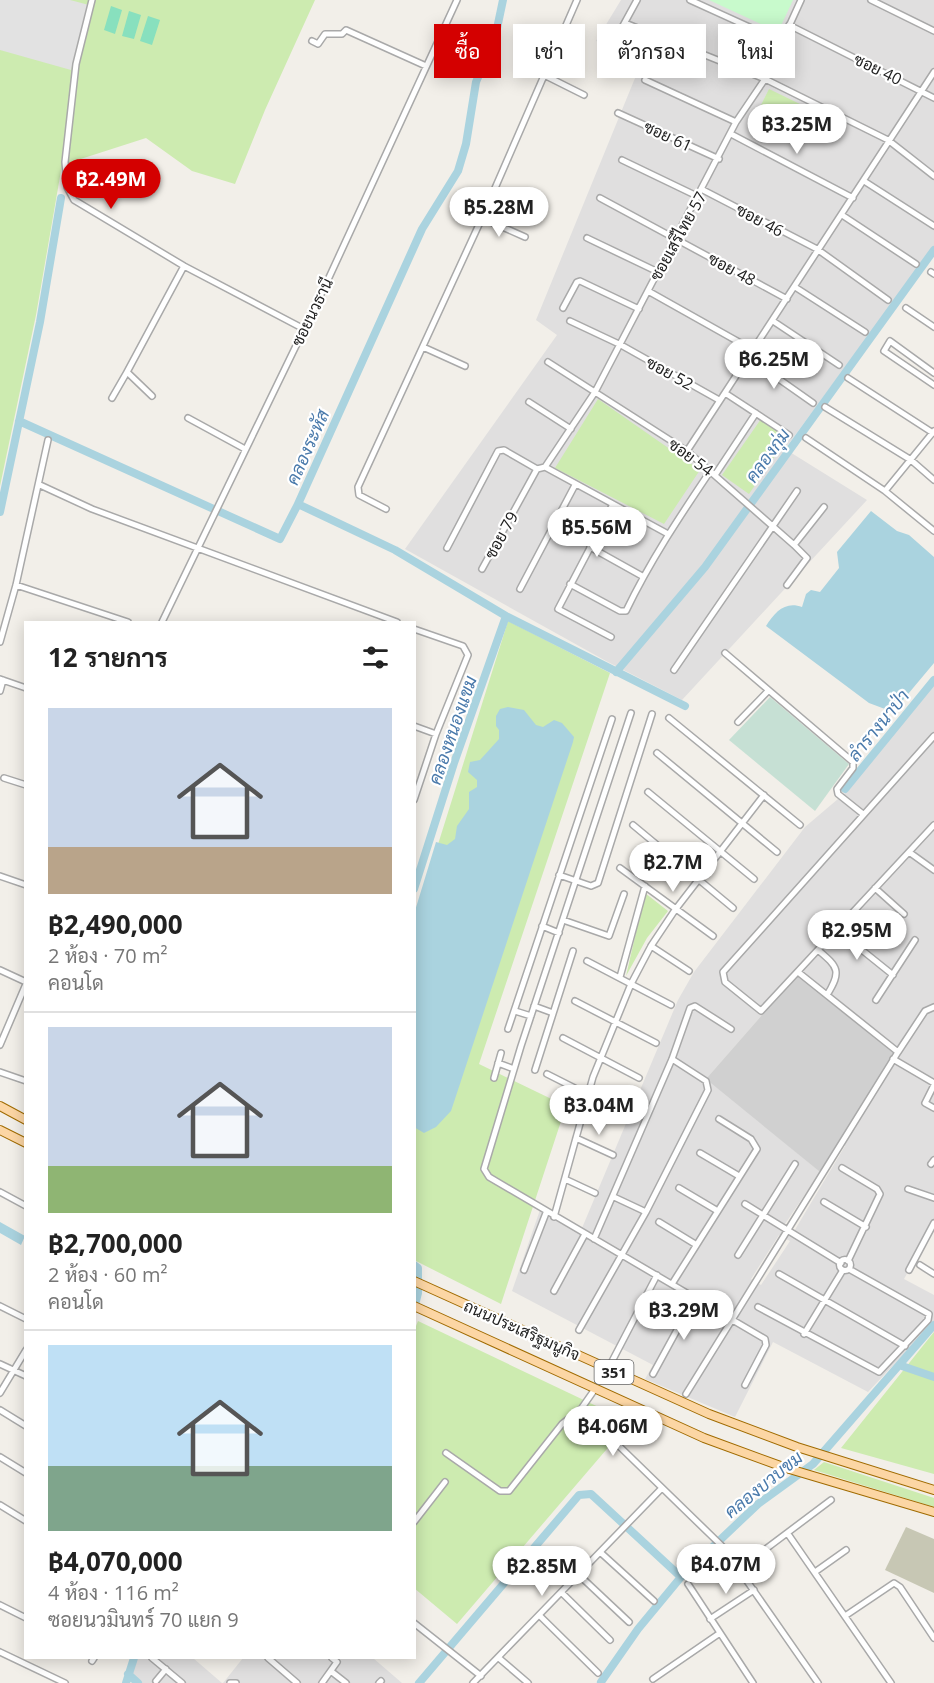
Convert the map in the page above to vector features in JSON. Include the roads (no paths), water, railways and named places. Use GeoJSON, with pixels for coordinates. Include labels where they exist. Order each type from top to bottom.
{"type":"FeatureCollection","features":[{"type":"Feature","properties":{"kind":"main road"},"geometry":{"type":"LineString","coordinates":[[0,1106],[24,1119]]}},
{"type":"Feature","properties":{"kind":"main road"},"geometry":{"type":"LineString","coordinates":[[0,1130],[24,1142]]}},
{"type":"Feature","properties":{"kind":"main road","name":"ถนนประเสริฐมนูกิจ"},"geometry":{"type":"LineString","coordinates":[[416,1282],[709,1414],[797,1447],[934,1490]]}},
{"type":"Feature","properties":{"kind":"main road","name":"ถนนประเสริฐมนูกิจ"},"geometry":{"type":"LineString","coordinates":[[416,1307],[704,1438],[786,1468],[934,1512]]}},
{"type":"Feature","properties":{"kind":"street"},"geometry":{"type":"LineString","coordinates":[[92,0],[76,64],[65,162],[67,188],[80,206],[184,266],[304,328]]}},
{"type":"Feature","properties":{"kind":"street","name":"ซอยนวธานี"},"geometry":{"type":"LineString","coordinates":[[162,621],[212,514],[304,328],[457,0]]}},
{"type":"Feature","properties":{"kind":"street"},"geometry":{"type":"LineString","coordinates":[[566,24],[577,0]]}},
{"type":"Feature","properties":{"kind":"street"},"geometry":{"type":"LineString","coordinates":[[637,0],[625,23],[718,60]]}},
{"type":"Feature","properties":{"kind":"street"},"geometry":{"type":"LineString","coordinates":[[690,0],[700,2],[745,24]]}},
{"type":"Feature","properties":{"kind":"street","name":"ซอยเสรีไทย 57"},"geometry":{"type":"LineString","coordinates":[[789,24],[801,0]]}},
{"type":"Feature","properties":{"kind":"street"},"geometry":{"type":"LineString","coordinates":[[871,0],[934,31]]}},
{"type":"Feature","properties":{"kind":"street","name":"ซอย 40"},"geometry":{"type":"LineString","coordinates":[[795,28],[934,98]]}},
{"type":"Feature","properties":{"kind":"street"},"geometry":{"type":"LineString","coordinates":[[312,41],[318,44],[325,34],[342,34],[346,30],[426,66]]}},
{"type":"Feature","properties":{"kind":"street"},"geometry":{"type":"LineString","coordinates":[[687,451],[934,72]]}},
{"type":"Feature","properties":{"kind":"street"},"geometry":{"type":"LineString","coordinates":[[386,509],[359,495],[358,487],[482,218],[543,78]]}},
{"type":"Feature","properties":{"kind":"street"},"geometry":{"type":"LineString","coordinates":[[550,78],[585,95]]}},
{"type":"Feature","properties":{"kind":"street"},"geometry":{"type":"LineString","coordinates":[[765,78],[888,140],[934,176]]}},
{"type":"Feature","properties":{"kind":"street","name":"ซอยเสรีไทย 57"},"geometry":{"type":"LineString","coordinates":[[545,467],[595,392],[703,190],[736,122],[765,78]]}},
{"type":"Feature","properties":{"kind":"street"},"geometry":{"type":"LineString","coordinates":[[645,80],[736,122]]}},
{"type":"Feature","properties":{"kind":"street","name":"ซอย 61"},"geometry":{"type":"LineString","coordinates":[[618,113],[719,159]]}},
{"type":"Feature","properties":{"kind":"street"},"geometry":{"type":"LineString","coordinates":[[731,134],[853,198]]}},
{"type":"Feature","properties":{"kind":"street"},"geometry":{"type":"LineString","coordinates":[[622,160],[699,197]]}},
{"type":"Feature","properties":{"kind":"street"},"geometry":{"type":"LineString","coordinates":[[864,181],[934,226]]}},
{"type":"Feature","properties":{"kind":"street","name":"ซอย 46"},"geometry":{"type":"LineString","coordinates":[[703,190],[818,249],[888,300]]}},
{"type":"Feature","properties":{"kind":"street","name":"ซอย 48"},"geometry":{"type":"LineString","coordinates":[[600,198],[788,299]]}},
{"type":"Feature","properties":{"kind":"street"},"geometry":{"type":"LineString","coordinates":[[842,216],[916,264]]}},
{"type":"Feature","properties":{"kind":"street"},"geometry":{"type":"LineString","coordinates":[[482,218],[525,237]]}},
{"type":"Feature","properties":{"kind":"street"},"geometry":{"type":"LineString","coordinates":[[587,238],[658,272]]}},
{"type":"Feature","properties":{"kind":"street"},"geometry":{"type":"LineString","coordinates":[[112,398],[184,266]]}},
{"type":"Feature","properties":{"kind":"street"},"geometry":{"type":"LineString","coordinates":[[563,308],[576,282],[580,281],[639,309]]}},
{"type":"Feature","properties":{"kind":"street"},"geometry":{"type":"LineString","coordinates":[[795,287],[865,332]]}},
{"type":"Feature","properties":{"kind":"street"},"geometry":{"type":"LineString","coordinates":[[648,291],[753,350]]}},
{"type":"Feature","properties":{"kind":"street"},"geometry":{"type":"LineString","coordinates":[[906,308],[934,327]]}},
{"type":"Feature","properties":{"kind":"street","name":"ซอย 52"},"geometry":{"type":"LineString","coordinates":[[570,321],[621,345],[719,400]]}},
{"type":"Feature","properties":{"kind":"street"},"geometry":{"type":"LineString","coordinates":[[773,321],[839,365]]}},
{"type":"Feature","properties":{"kind":"street"},"geometry":{"type":"LineString","coordinates":[[934,373],[890,341],[885,345],[884,351],[934,385]]}},
{"type":"Feature","properties":{"kind":"street"},"geometry":{"type":"LineString","coordinates":[[423,347],[465,366]]}},
{"type":"Feature","properties":{"kind":"street"},"geometry":{"type":"LineString","coordinates":[[749,358],[813,403]]}},
{"type":"Feature","properties":{"kind":"street","name":"ซอย 54"},"geometry":{"type":"LineString","coordinates":[[548,362],[687,451],[794,545]]}},
{"type":"Feature","properties":{"kind":"street"},"geometry":{"type":"LineString","coordinates":[[127,372],[152,396]]}},
{"type":"Feature","properties":{"kind":"street"},"geometry":{"type":"LineString","coordinates":[[848,378],[933,432],[885,491]]}},
{"type":"Feature","properties":{"kind":"street"},"geometry":{"type":"LineString","coordinates":[[725,393],[789,435]]}},
{"type":"Feature","properties":{"kind":"street"},"geometry":{"type":"LineString","coordinates":[[529,402],[571,429]]}},
{"type":"Feature","properties":{"kind":"street"},"geometry":{"type":"LineString","coordinates":[[825,407],[910,460],[934,480]]}},
{"type":"Feature","properties":{"kind":"street"},"geometry":{"type":"LineString","coordinates":[[716,475],[756,413]]}},
{"type":"Feature","properties":{"kind":"street"},"geometry":{"type":"LineString","coordinates":[[188,418],[245,449]]}},
{"type":"Feature","properties":{"kind":"street"},"geometry":{"type":"LineString","coordinates":[[806,438],[885,491],[934,531]]}},
{"type":"Feature","properties":{"kind":"street"},"geometry":{"type":"LineString","coordinates":[[0,642],[40,484],[48,440]]}},
{"type":"Feature","properties":{"kind":"street"},"geometry":{"type":"LineString","coordinates":[[447,548],[498,451],[504,450],[537,470],[545,467],[668,534]]}},
{"type":"Feature","properties":{"kind":"street","name":"ซอย 79"},"geometry":{"type":"LineString","coordinates":[[482,569],[537,470]]}},
{"type":"Feature","properties":{"kind":"street"},"geometry":{"type":"LineString","coordinates":[[570,584],[623,612],[668,534],[711,470]]}},
{"type":"Feature","properties":{"kind":"street"},"geometry":{"type":"LineString","coordinates":[[40,484],[92,509],[395,621]]}},
{"type":"Feature","properties":{"kind":"street"},"geometry":{"type":"LineString","coordinates":[[520,589],[575,485]]}},
{"type":"Feature","properties":{"kind":"street"},"geometry":{"type":"LineString","coordinates":[[674,670],[797,491]]}},
{"type":"Feature","properties":{"kind":"street"},"geometry":{"type":"LineString","coordinates":[[611,637],[560,611],[559,606],[613,504]]}},
{"type":"Feature","properties":{"kind":"street"},"geometry":{"type":"LineString","coordinates":[[787,585],[807,558],[794,545],[824,507]]}},
{"type":"Feature","properties":{"kind":"street"},"geometry":{"type":"LineString","coordinates":[[590,547],[642,576]]}},
{"type":"Feature","properties":{"kind":"street"},"geometry":{"type":"LineString","coordinates":[[16,585],[125,621]]}},
{"type":"Feature","properties":{"kind":"street"},"geometry":{"type":"LineString","coordinates":[[416,629],[467,650],[468,655],[436,734],[416,794]]}},
{"type":"Feature","properties":{"kind":"street"},"geometry":{"type":"LineString","coordinates":[[725,653],[853,762],[853,768],[837,789],[838,794],[863,814]]}},
{"type":"Feature","properties":{"kind":"street"},"geometry":{"type":"LineString","coordinates":[[0,691],[2,680],[24,687]]}},
{"type":"Feature","properties":{"kind":"street"},"geometry":{"type":"LineString","coordinates":[[738,722],[768,691]]}},
{"type":"Feature","properties":{"kind":"street"},"geometry":{"type":"LineString","coordinates":[[631,713],[514,1069],[485,1173],[546,1213],[762,1336],[767,1342],[745,1385]]}},
{"type":"Feature","properties":{"kind":"street"},"geometry":{"type":"LineString","coordinates":[[559,875],[591,886],[598,884],[652,714]]}},
{"type":"Feature","properties":{"kind":"street"},"geometry":{"type":"LineString","coordinates":[[669,718],[800,825]]}},
{"type":"Feature","properties":{"kind":"street"},"geometry":{"type":"LineString","coordinates":[[508,1029],[612,719]]}},
{"type":"Feature","properties":{"kind":"street"},"geometry":{"type":"LineString","coordinates":[[416,727],[436,734]]}},
{"type":"Feature","properties":{"kind":"street"},"geometry":{"type":"LineString","coordinates":[[934,736],[723,972],[725,982],[761,1011],[934,825]]}},
{"type":"Feature","properties":{"kind":"street"},"geometry":{"type":"LineString","coordinates":[[657,753],[777,852]]}},
{"type":"Feature","properties":{"kind":"street"},"geometry":{"type":"LineString","coordinates":[[4,778],[24,784]]}},
{"type":"Feature","properties":{"kind":"street"},"geometry":{"type":"LineString","coordinates":[[648,792],[754,879]]}},
{"type":"Feature","properties":{"kind":"street"},"geometry":{"type":"LineString","coordinates":[[554,1217],[600,1056],[631,984],[651,946],[675,910],[764,795]]}},
{"type":"Feature","properties":{"kind":"street"},"geometry":{"type":"LineString","coordinates":[[633,825],[733,908]]}},
{"type":"Feature","properties":{"kind":"street"},"geometry":{"type":"LineString","coordinates":[[909,852],[934,870]]}},
{"type":"Feature","properties":{"kind":"street"},"geometry":{"type":"LineString","coordinates":[[620,868],[713,936]]}},
{"type":"Feature","properties":{"kind":"street"},"geometry":{"type":"LineString","coordinates":[[0,876],[24,884]]}},
{"type":"Feature","properties":{"kind":"street"},"geometry":{"type":"LineString","coordinates":[[620,977],[645,886]]}},
{"type":"Feature","properties":{"kind":"street"},"geometry":{"type":"LineString","coordinates":[[875,888],[904,914]]}},
{"type":"Feature","properties":{"kind":"street"},"geometry":{"type":"LineString","coordinates":[[563,920],[609,936],[624,894]]}},
{"type":"Feature","properties":{"kind":"street"},"geometry":{"type":"LineString","coordinates":[[542,926],[559,933]]}},
{"type":"Feature","properties":{"kind":"street"},"geometry":{"type":"LineString","coordinates":[[837,930],[893,975]]}},
{"type":"Feature","properties":{"kind":"street"},"geometry":{"type":"LineString","coordinates":[[876,1000],[915,940]]}},
{"type":"Feature","properties":{"kind":"street"},"geometry":{"type":"LineString","coordinates":[[651,946],[689,971]]}},
{"type":"Feature","properties":{"kind":"street"},"geometry":{"type":"LineString","coordinates":[[818,950],[831,962],[836,971],[836,981],[827,995]]}},
{"type":"Feature","properties":{"kind":"street"},"geometry":{"type":"LineString","coordinates":[[535,1070],[573,951]]}},
{"type":"Feature","properties":{"kind":"street"},"geometry":{"type":"LineString","coordinates":[[587,961],[671,1005]]}},
{"type":"Feature","properties":{"kind":"street"},"geometry":{"type":"LineString","coordinates":[[0,970],[24,982]]}},
{"type":"Feature","properties":{"kind":"street"},"geometry":{"type":"LineString","coordinates":[[798,972],[898,1052]]}},
{"type":"Feature","properties":{"kind":"street"},"geometry":{"type":"LineString","coordinates":[[0,1045],[24,988]]}},
{"type":"Feature","properties":{"kind":"street"},"geometry":{"type":"LineString","coordinates":[[575,1001],[656,1043]]}},
{"type":"Feature","properties":{"kind":"street"},"geometry":{"type":"LineString","coordinates":[[534,1006],[553,1013]]}},
{"type":"Feature","properties":{"kind":"street"},"geometry":{"type":"LineString","coordinates":[[594,1239],[614,1197],[692,1006],[731,1029]]}},
{"type":"Feature","properties":{"kind":"street"},"geometry":{"type":"LineString","coordinates":[[686,1394],[893,1059],[925,1011],[934,1007]]}},
{"type":"Feature","properties":{"kind":"street"},"geometry":{"type":"LineString","coordinates":[[515,1011],[531,1016]]}},
{"type":"Feature","properties":{"kind":"street"},"geometry":{"type":"LineString","coordinates":[[562,1038],[639,1078]]}},
{"type":"Feature","properties":{"kind":"street"},"geometry":{"type":"LineString","coordinates":[[494,1078],[501,1053]]}},
{"type":"Feature","properties":{"kind":"street"},"geometry":{"type":"LineString","coordinates":[[579,1330],[623,1256],[709,1086],[706,1081],[672,1059]]}},
{"type":"Feature","properties":{"kind":"street"},"geometry":{"type":"LineString","coordinates":[[893,1059],[934,1084],[925,1103],[934,1108]]}},
{"type":"Feature","properties":{"kind":"street"},"geometry":{"type":"LineString","coordinates":[[498,1063],[514,1069]]}},
{"type":"Feature","properties":{"kind":"street"},"geometry":{"type":"LineString","coordinates":[[0,1072],[24,1080]]}},
{"type":"Feature","properties":{"kind":"street"},"geometry":{"type":"LineString","coordinates":[[547,1074],[588,1097],[628,1115]]}},
{"type":"Feature","properties":{"kind":"street"},"geometry":{"type":"LineString","coordinates":[[672,1284],[756,1145],[751,1139],[719,1119]]}},
{"type":"Feature","properties":{"kind":"street"},"geometry":{"type":"LineString","coordinates":[[576,1138],[613,1155]]}},
{"type":"Feature","properties":{"kind":"street"},"geometry":{"type":"LineString","coordinates":[[700,1153],[739,1176]]}},
{"type":"Feature","properties":{"kind":"street"},"geometry":{"type":"LineString","coordinates":[[738,1256],[795,1164]]}},
{"type":"Feature","properties":{"kind":"street"},"geometry":{"type":"LineString","coordinates":[[804,1334],[846,1270],[848,1261],[880,1194],[877,1188],[842,1168]]}},
{"type":"Feature","properties":{"kind":"street"},"geometry":{"type":"LineString","coordinates":[[565,1179],[595,1193]]}},
{"type":"Feature","properties":{"kind":"street"},"geometry":{"type":"LineString","coordinates":[[679,1188],[716,1210]]}},
{"type":"Feature","properties":{"kind":"street"},"geometry":{"type":"LineString","coordinates":[[908,1189],[934,1198]]}},
{"type":"Feature","properties":{"kind":"street"},"geometry":{"type":"LineString","coordinates":[[0,1192],[24,1205]]}},
{"type":"Feature","properties":{"kind":"street"},"geometry":{"type":"LineString","coordinates":[[614,1197],[646,1212]]}},
{"type":"Feature","properties":{"kind":"street"},"geometry":{"type":"LineString","coordinates":[[824,1202],[866,1227]]}},
{"type":"Feature","properties":{"kind":"street"},"geometry":{"type":"LineString","coordinates":[[745,1204],[841,1263],[846,1270],[927,1312],[928,1320],[882,1370],[876,1371],[804,1334],[758,1307]]}},
{"type":"Feature","properties":{"kind":"street"},"geometry":{"type":"LineString","coordinates":[[524,1270],[546,1213]]}},
{"type":"Feature","properties":{"kind":"street"},"geometry":{"type":"LineString","coordinates":[[659,1222],[695,1244]]}},
{"type":"Feature","properties":{"kind":"street"},"geometry":{"type":"LineString","coordinates":[[909,1270],[934,1223]]}},
{"type":"Feature","properties":{"kind":"street"},"geometry":{"type":"LineString","coordinates":[[554,1292],[585,1234]]}},
{"type":"Feature","properties":{"kind":"street"},"geometry":{"type":"LineString","coordinates":[[841,1263],[848,1261]]}},
{"type":"Feature","properties":{"kind":"street"},"geometry":{"type":"LineString","coordinates":[[920,1265],[934,1274]]}},
{"type":"Feature","properties":{"kind":"street"},"geometry":{"type":"LineString","coordinates":[[778,1274],[905,1346]]}},
{"type":"Feature","properties":{"kind":"street"},"geometry":{"type":"LineString","coordinates":[[608,1369],[657,1275]]}},
{"type":"Feature","properties":{"kind":"street"},"geometry":{"type":"LineString","coordinates":[[652,1374],[695,1297]]}},
{"type":"Feature","properties":{"kind":"street"},"geometry":{"type":"LineString","coordinates":[[0,1306],[24,1318]]}},
{"type":"Feature","properties":{"kind":"street"},"geometry":{"type":"LineString","coordinates":[[0,1393],[24,1354]]}},
{"type":"Feature","properties":{"kind":"street"},"geometry":{"type":"LineString","coordinates":[[0,1364],[24,1375]]}},
{"type":"Feature","properties":{"kind":"street"},"geometry":{"type":"LineString","coordinates":[[446,1452],[500,1491],[509,1491],[562,1424],[581,1409],[595,1389]]}},
{"type":"Feature","properties":{"kind":"street"},"geometry":{"type":"LineString","coordinates":[[581,1409],[724,1548],[818,1683]]}},
{"type":"Feature","properties":{"kind":"street"},"geometry":{"type":"LineString","coordinates":[[0,1410],[24,1425]]}},
{"type":"Feature","properties":{"kind":"street"},"geometry":{"type":"LineString","coordinates":[[0,1457],[24,1472]]}},
{"type":"Feature","properties":{"kind":"street"},"geometry":{"type":"LineString","coordinates":[[416,1519],[445,1482]]}},
{"type":"Feature","properties":{"kind":"street"},"geometry":{"type":"LineString","coordinates":[[474,1683],[500,1659],[662,1488]]}},
{"type":"Feature","properties":{"kind":"street"},"geometry":{"type":"LineString","coordinates":[[739,1569],[831,1500]]}},
{"type":"Feature","properties":{"kind":"street"},"geometry":{"type":"LineString","coordinates":[[0,1505],[24,1520]]}},
{"type":"Feature","properties":{"kind":"street"},"geometry":{"type":"LineString","coordinates":[[788,1534],[891,1683]]}},
{"type":"Feature","properties":{"kind":"street"},"geometry":{"type":"LineString","coordinates":[[815,1572],[846,1550]]}},
{"type":"Feature","properties":{"kind":"street"},"geometry":{"type":"LineString","coordinates":[[600,1552],[654,1601]]}},
{"type":"Feature","properties":{"kind":"street"},"geometry":{"type":"LineString","coordinates":[[579,1575],[628,1622]]}},
{"type":"Feature","properties":{"kind":"street"},"geometry":{"type":"LineString","coordinates":[[845,1616],[894,1583],[900,1587],[934,1638]]}},
{"type":"Feature","properties":{"kind":"street"},"geometry":{"type":"LineString","coordinates":[[688,1584],[753,1683]]}},
{"type":"Feature","properties":{"kind":"street"},"geometry":{"type":"LineString","coordinates":[[710,1619],[754,1590]]}},
{"type":"Feature","properties":{"kind":"street"},"geometry":{"type":"LineString","coordinates":[[562,1593],[610,1640]]}},
{"type":"Feature","properties":{"kind":"street"},"geometry":{"type":"LineString","coordinates":[[0,1605],[24,1617]]}},
{"type":"Feature","properties":{"kind":"street"},"geometry":{"type":"LineString","coordinates":[[540,1616],[598,1673]]}},
{"type":"Feature","properties":{"kind":"street"},"geometry":{"type":"LineString","coordinates":[[416,1625],[481,1676]]}},
{"type":"Feature","properties":{"kind":"street"},"geometry":{"type":"LineString","coordinates":[[653,1679],[720,1633]]}},
{"type":"Feature","properties":{"kind":"street"},"geometry":{"type":"LineString","coordinates":[[0,1652],[65,1683]]}},
{"type":"Feature","properties":{"kind":"street"},"geometry":{"type":"LineString","coordinates":[[153,1659],[183,1683]]}},
{"type":"Feature","properties":{"kind":"street"},"geometry":{"type":"LineString","coordinates":[[269,1659],[297,1683]]}},
{"type":"Feature","properties":{"kind":"street"},"geometry":{"type":"LineString","coordinates":[[322,1683],[333,1672],[337,1662],[333,1659]]}},
{"type":"Feature","properties":{"kind":"street"},"geometry":{"type":"LineString","coordinates":[[500,1659],[528,1683]]}},
{"type":"Feature","properties":{"kind":"street"},"geometry":{"type":"LineString","coordinates":[[156,1681],[166,1669]]}},
{"type":"Feature","properties":{"kind":"street"},"geometry":{"type":"LineString","coordinates":[[333,1672],[346,1683]]}},
{"type":"Feature","properties":{"kind":"street"},"geometry":{"type":"LineString","coordinates":[[230,1683],[236,1683]]}},
{"type":"Feature","properties":{"kind":"water"},"geometry":{"type":"Polygon","coordinates":[[[871,511],[897,531],[909,535],[934,557],[934,663],[893,712],[869,703],[766,626],[781,609],[790,605],[802,607],[806,594],[811,590],[820,592],[839,568],[837,552],[871,511]]]}},
{"type":"Feature","properties":{"kind":"water"},"geometry":{"type":"Polygon","coordinates":[[[508,707],[524,710],[536,725],[543,727],[554,720],[562,723],[574,737],[451,1111],[436,1127],[424,1133],[416,1128],[416,907],[436,842],[447,845],[455,839],[457,826],[469,809],[469,792],[477,787],[477,780],[468,772],[470,762],[480,760],[499,739],[496,716],[500,709],[508,707]]]}},
{"type":"Feature","properties":{"kind":"water"},"geometry":{"type":"Polygon","coordinates":[[[0,1222],[24,1235],[24,1238],[21,1245],[0,1233],[0,1222]]]}},
{"type":"Feature","properties":{"kind":"waterway","name":"คลองระหัส"},"geometry":{"type":"LineString","coordinates":[[503,0],[495,38],[476,82],[466,144],[458,171],[422,229],[298,504],[395,550],[506,616],[685,706]]}},
{"type":"Feature","properties":{"kind":"waterway"},"geometry":{"type":"LineString","coordinates":[[0,512],[40,322],[61,198]]}},
{"type":"Feature","properties":{"kind":"waterway","name":"คลองกุ่ม"},"geometry":{"type":"LineString","coordinates":[[616,672],[705,567],[934,250]]}},
{"type":"Feature","properties":{"kind":"waterway"},"geometry":{"type":"LineString","coordinates":[[19,421],[280,539],[298,504]]}},
{"type":"Feature","properties":{"kind":"waterway","name":"คลองหนองแขม"},"geometry":{"type":"LineString","coordinates":[[416,883],[454,763],[506,616]]}},
{"type":"Feature","properties":{"kind":"waterway","name":"ลำรางนาป่า"},"geometry":{"type":"LineString","coordinates":[[845,789],[934,680]]}},
{"type":"Feature","properties":{"kind":"waterway","name":"คลองหนองแขม"},"geometry":{"type":"LineString","coordinates":[[416,1266],[418,1268],[416,1301]]}},
{"type":"Feature","properties":{"kind":"waterway","name":"คลองบวบขม"},"geometry":{"type":"LineString","coordinates":[[601,1682],[638,1629],[681,1577],[758,1504],[813,1464],[934,1325]]}},
{"type":"Feature","properties":{"kind":"waterway","name":"คลองบวบขม"},"geometry":{"type":"LineString","coordinates":[[899,1365],[934,1377]]}},
{"type":"Feature","properties":{"kind":"waterway"},"geometry":{"type":"LineString","coordinates":[[419,1683],[579,1495],[591,1494],[681,1577]]}},
{"type":"Feature","properties":{"kind":"waterway","name":"คลองหนองแขม"},"geometry":{"type":"LineString","coordinates":[[126,1683],[134,1659]]}},
{"type":"Feature","properties":{"kind":"waterway"},"geometry":{"type":"LineString","coordinates":[[128,1674],[138,1683]]}}]}
